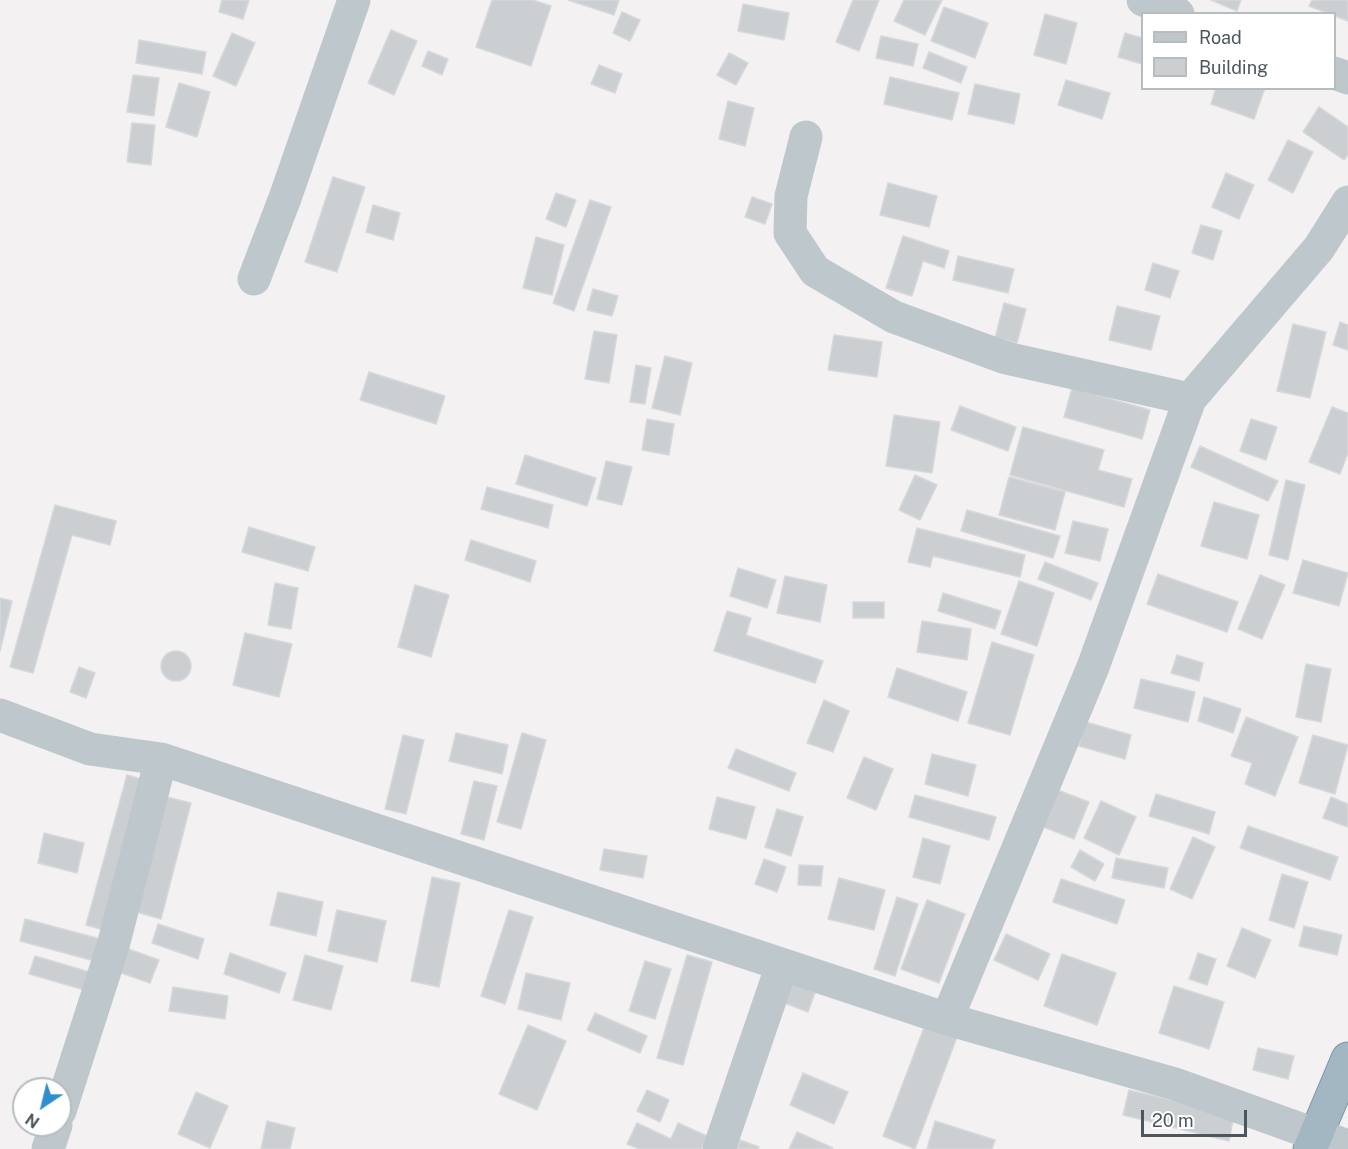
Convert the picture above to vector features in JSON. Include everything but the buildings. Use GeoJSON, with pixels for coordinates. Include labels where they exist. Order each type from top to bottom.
{"type":"FeatureCollection","features":[{"type":"Feature","properties":{"kind":"highway"},"geometry":{"type":"LineString","coordinates":[[1314,1142],[1348,1059]]}},
{"type":"Feature","properties":{"kind":"street"},"geometry":{"type":"LineString","coordinates":[[254,279],[354,0]]}},
{"type":"Feature","properties":{"kind":"street"},"geometry":{"type":"LineString","coordinates":[[1143,0],[1173,12]]}},
{"type":"Feature","properties":{"kind":"street"},"geometry":{"type":"LineString","coordinates":[[806,137],[791,196],[790,233],[815,271],[894,317],[1006,358],[1190,399]]}},
{"type":"Feature","properties":{"kind":"street"},"geometry":{"type":"LineString","coordinates":[[947,1019],[1093,667],[1190,399],[1319,248],[1348,202]]}},
{"type":"Feature","properties":{"kind":"street"},"geometry":{"type":"LineString","coordinates":[[0,715],[90,749],[161,759],[947,1019],[1175,1084],[1314,1142],[1348,1146]]}},
{"type":"Feature","properties":{"kind":"street"},"geometry":{"type":"LineString","coordinates":[[71,1077],[113,946],[161,759]]}},
{"type":"Feature","properties":{"kind":"street"},"geometry":{"type":"LineString","coordinates":[[719,1149],[782,965]]}}]}
